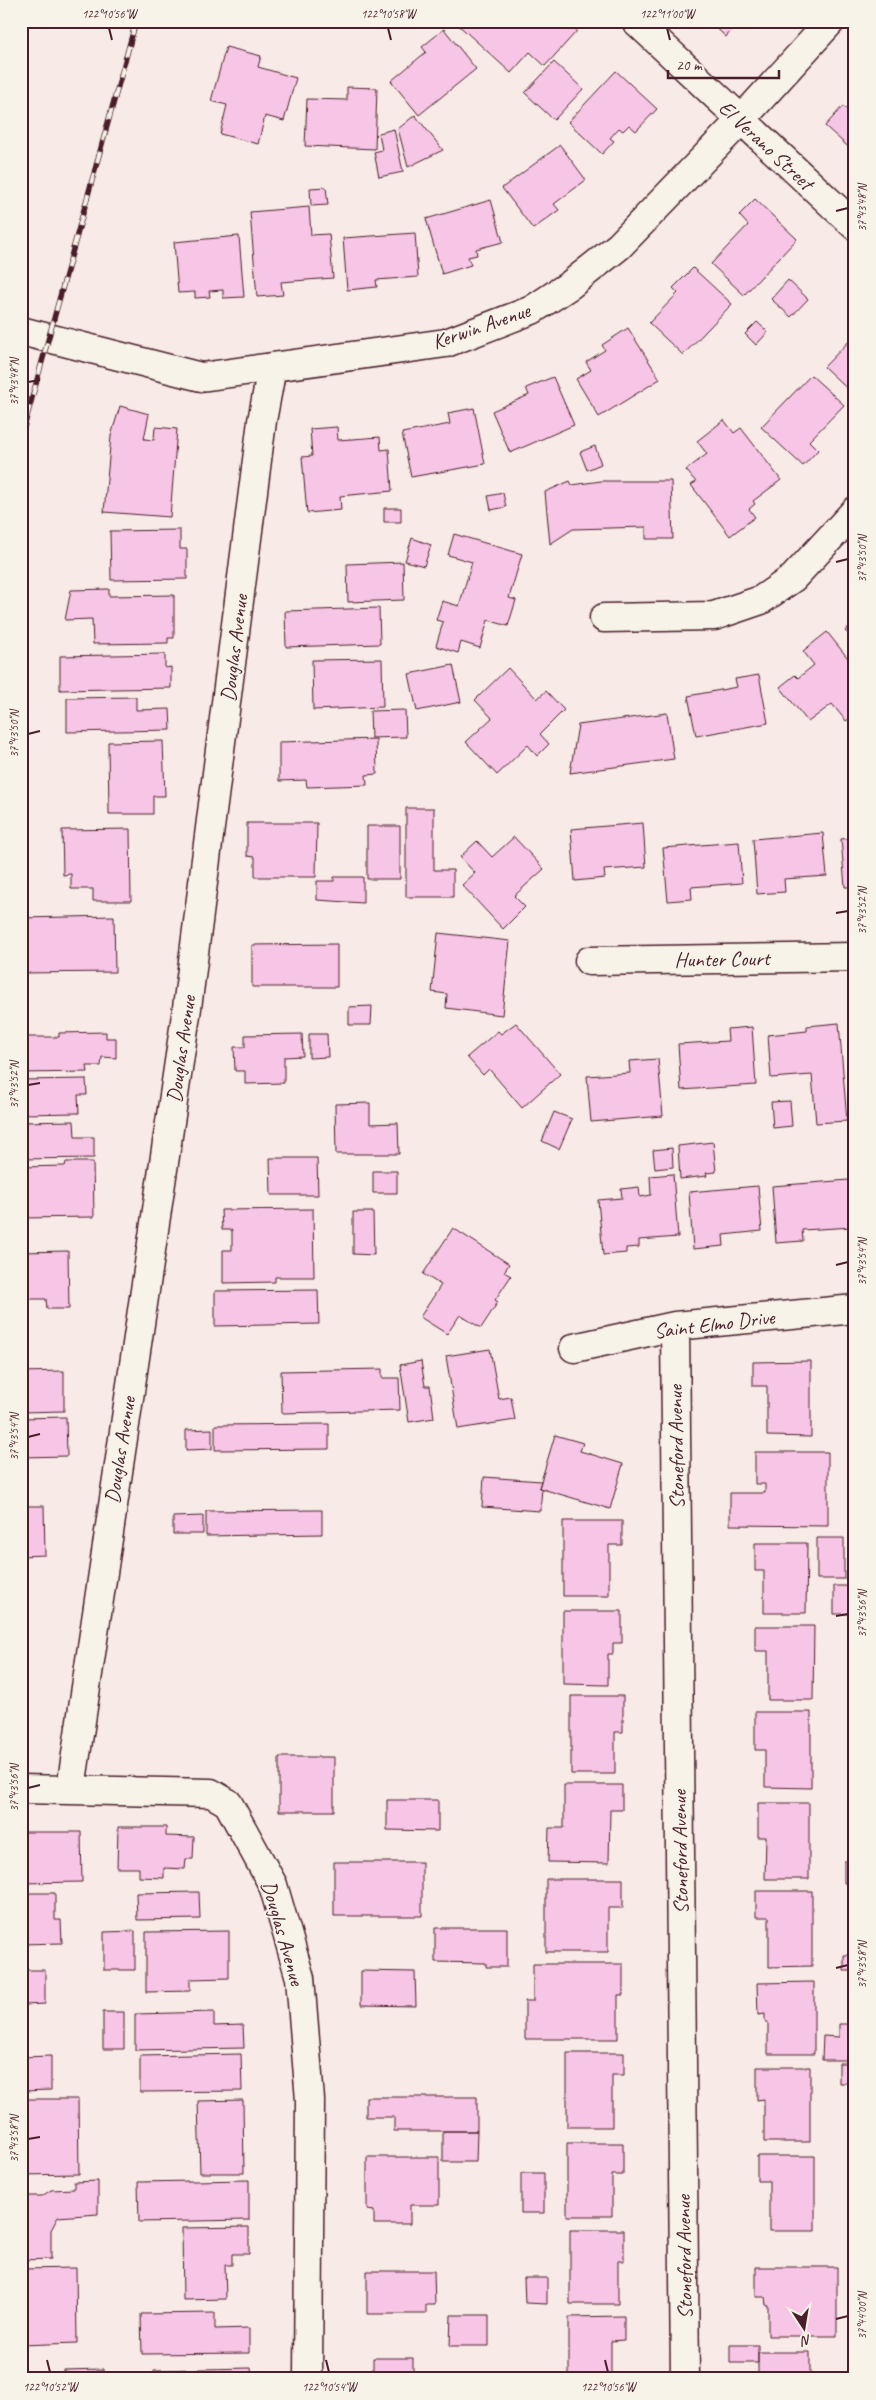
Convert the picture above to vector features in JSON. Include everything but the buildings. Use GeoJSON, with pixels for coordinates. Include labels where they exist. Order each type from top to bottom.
{"type":"FeatureCollection","features":[{"type":"Feature","properties":{"kind":"street","name":"El Verano Street"},"geometry":{"type":"LineString","coordinates":[[636,21],[740,121],[855,226]]}},
{"type":"Feature","properties":{"kind":"street","name":"Kerwin Avenue"},"geometry":{"type":"LineString","coordinates":[[21,332],[201,377],[446,343],[532,310],[570,285],[619,246],[740,121],[831,21]]}},
{"type":"Feature","properties":{"kind":"street","name":"Douglas Avenue"},"geometry":{"type":"LineString","coordinates":[[272,367],[262,420],[186,1018],[70,1788],[211,1792],[228,1803],[273,1885],[300,1978],[310,2100],[308,2379]]}},
{"type":"Feature","properties":{"kind":"street"},"geometry":{"type":"LineString","coordinates":[[604,618],[714,616],[761,600],[793,578],[855,512]]}},
{"type":"Feature","properties":{"kind":"street","name":"Hunter Court"},"geometry":{"type":"LineString","coordinates":[[589,961],[855,957]]}},
{"type":"Feature","properties":{"kind":"street","name":"Saint Elmo Drive"},"geometry":{"type":"LineString","coordinates":[[574,1348],[675,1326],[855,1309]]}},
{"type":"Feature","properties":{"kind":"street","name":"Stoneford Avenue"},"geometry":{"type":"LineString","coordinates":[[675,1326],[685,2379]]}},
{"type":"Feature","properties":{"kind":"street"},"geometry":{"type":"LineString","coordinates":[[21,1789],[70,1788]]}},
{"type":"Feature","properties":{"kind":"waterway"},"geometry":{"type":"LineString","coordinates":[[21,26],[23,21]]}},
{"type":"Feature","properties":{"kind":"railway"},"geometry":{"type":"LineString","coordinates":[[21,438],[136,21]]}}]}
